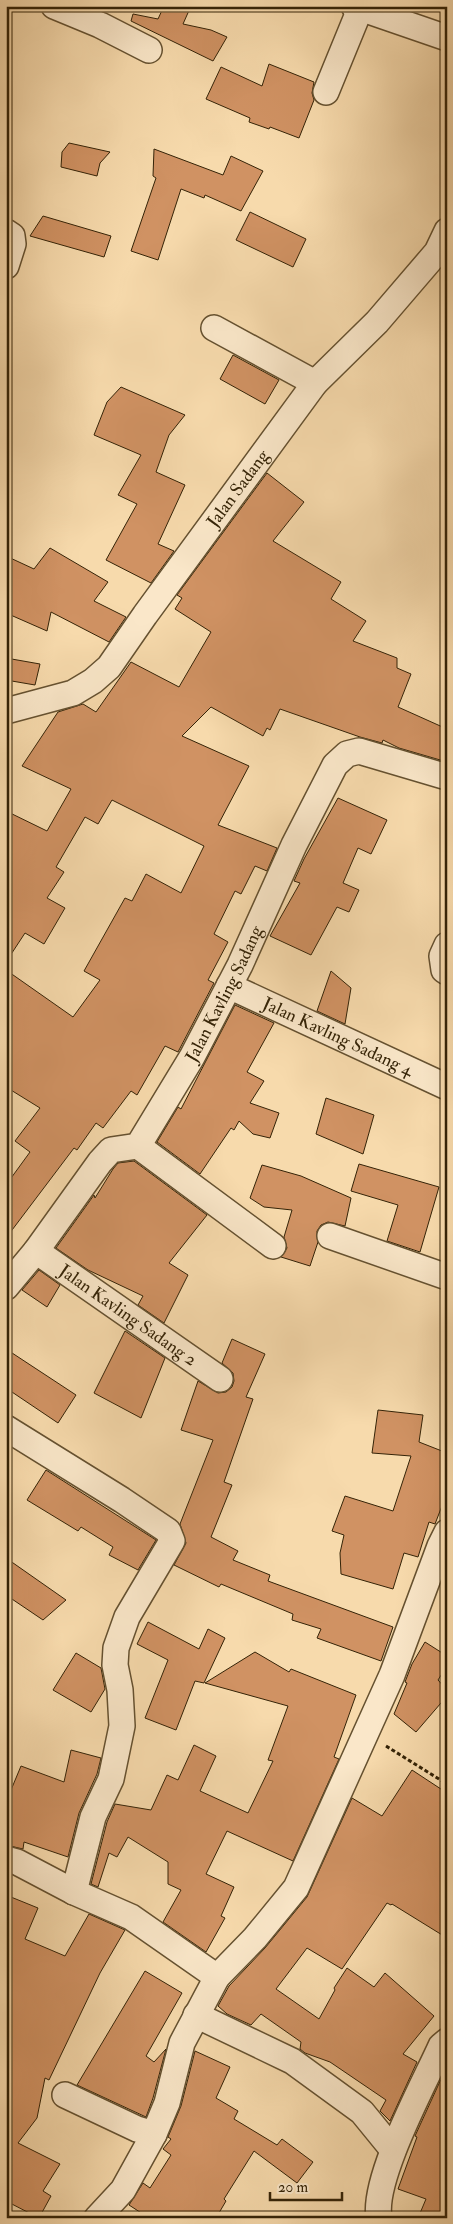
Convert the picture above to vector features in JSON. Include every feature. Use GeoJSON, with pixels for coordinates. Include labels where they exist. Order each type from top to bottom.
{"type":"FeatureCollection","features":[{"type":"Feature","properties":{"kind":"street"},"geometry":{"type":"LineString","coordinates":[[54,6],[100,25],[149,50]]}},
{"type":"Feature","properties":{"kind":"street"},"geometry":{"type":"LineString","coordinates":[[326,92],[357,8],[447,38]]}},
{"type":"Feature","properties":{"kind":"street"},"geometry":{"type":"LineString","coordinates":[[6,232],[12,236],[13,244],[6,266]]}},
{"type":"Feature","properties":{"kind":"street","name":"Jalan Sadang"},"geometry":{"type":"LineString","coordinates":[[6,711],[73,694],[93,681],[109,667],[315,383],[377,322],[443,246]]}},
{"type":"Feature","properties":{"kind":"street"},"geometry":{"type":"LineString","coordinates":[[214,328],[315,383]]}},
{"type":"Feature","properties":{"kind":"street","name":"Jalan Kavling Sadang"},"geometry":{"type":"LineString","coordinates":[[138,1146],[192,1057],[229,986],[294,845],[335,765],[347,754],[359,751],[447,777]]}},
{"type":"Feature","properties":{"kind":"street"},"geometry":{"type":"LineString","coordinates":[[447,945],[442,956],[444,970],[447,972]]}},
{"type":"Feature","properties":{"kind":"street","name":"Jalan Kavling Sadang 4"},"geometry":{"type":"LineString","coordinates":[[229,986],[447,1087]]}},
{"type":"Feature","properties":{"kind":"street"},"geometry":{"type":"LineString","coordinates":[[6,1287],[36,1251],[100,1162],[111,1150],[138,1146],[273,1246]]}},
{"type":"Feature","properties":{"kind":"street"},"geometry":{"type":"LineString","coordinates":[[330,1236],[447,1277]]}},
{"type":"Feature","properties":{"kind":"street","name":"Jalan Kavling Sadang 2"},"geometry":{"type":"LineString","coordinates":[[36,1251],[220,1379]]}},
{"type":"Feature","properties":{"kind":"street"},"geometry":{"type":"LineString","coordinates":[[6,1428],[168,1531],[171,1544],[127,1617],[116,1648],[115,1665],[120,1690],[122,1726],[111,1778],[93,1817],[74,1892]]}},
{"type":"Feature","properties":{"kind":"street"},"geometry":{"type":"LineString","coordinates":[[97,2218],[123,2190],[154,2134],[167,2104],[182,2043],[217,1977],[254,1938],[296,1888],[392,1675],[440,1546],[447,1532]]}},
{"type":"Feature","properties":{"kind":"street"},"geometry":{"type":"LineString","coordinates":[[6,1859],[17,1862],[74,1892],[131,1917],[217,1977]]}},
{"type":"Feature","properties":{"kind":"street"},"geometry":{"type":"LineString","coordinates":[[196,2015],[292,2062],[362,2112],[394,2150]]}},
{"type":"Feature","properties":{"kind":"street"},"geometry":{"type":"LineString","coordinates":[[379,2218],[377,2203],[379,2192],[394,2150],[441,2046],[447,2041]]}},
{"type":"Feature","properties":{"kind":"street"},"geometry":{"type":"LineString","coordinates":[[65,2095],[154,2134]]}},
{"type":"Feature","properties":{"kind":"path"},"geometry":{"type":"LineString","coordinates":[[365,1732],[447,1784]]}},
{"type":"Feature","properties":{"kind":"building"},"geometry":{"type":"Polygon","coordinates":[[[164,6],[191,6],[183,24],[211,30],[227,37],[213,61],[131,21],[133,14],[158,19],[164,6]]]}},
{"type":"Feature","properties":{"kind":"building"},"geometry":{"type":"Polygon","coordinates":[[[269,64],[314,82],[312,93],[314,100],[299,138],[270,127],[269,129],[249,122],[250,118],[206,99],[221,67],[262,86],[269,64]]]}},
{"type":"Feature","properties":{"kind":"building"},"geometry":{"type":"Polygon","coordinates":[[[69,143],[110,152],[100,163],[97,176],[61,167],[62,152],[69,143]]]}},
{"type":"Feature","properties":{"kind":"building"},"geometry":{"type":"Polygon","coordinates":[[[154,149],[223,175],[231,156],[263,171],[241,211],[205,195],[204,198],[181,189],[158,260],[131,251],[156,178],[153,176],[154,149]]]}},
{"type":"Feature","properties":{"kind":"building"},"geometry":{"type":"Polygon","coordinates":[[[250,212],[306,239],[293,267],[236,240],[250,212]]]}},
{"type":"Feature","properties":{"kind":"building"},"geometry":{"type":"Polygon","coordinates":[[[43,216],[111,236],[104,257],[30,236],[43,216]]]}},
{"type":"Feature","properties":{"kind":"building"},"geometry":{"type":"Polygon","coordinates":[[[233,355],[279,380],[265,404],[220,379],[233,355]]]}},
{"type":"Feature","properties":{"kind":"building"},"geometry":{"type":"Polygon","coordinates":[[[121,387],[185,415],[169,435],[156,472],[185,485],[158,544],[174,551],[151,583],[106,560],[137,504],[118,495],[141,455],[94,435],[107,402],[121,387]]]}},
{"type":"Feature","properties":{"kind":"building"},"geometry":{"type":"Polygon","coordinates":[[[267,473],[304,502],[273,541],[341,582],[331,599],[366,621],[353,641],[397,658],[397,668],[411,674],[398,707],[447,729],[447,762],[399,748],[383,740],[382,743],[360,737],[280,709],[270,730],[267,728],[263,736],[211,707],[182,736],[249,766],[218,825],[277,848],[267,871],[255,866],[241,894],[235,891],[214,934],[228,942],[208,980],[214,983],[178,1052],[165,1046],[137,1095],[131,1091],[103,1128],[96,1123],[77,1150],[74,1148],[6,1238],[6,1185],[30,1152],[15,1141],[40,1108],[6,1087],[6,970],[73,1017],[100,980],[84,971],[125,898],[132,901],[146,874],[181,893],[204,846],[112,800],[98,824],[85,817],[56,867],[64,872],[47,898],[65,908],[44,944],[25,933],[6,962],[6,811],[47,831],[71,789],[22,766],[58,712],[83,704],[96,712],[131,662],[179,687],[211,632],[175,609],[182,598],[177,595],[267,473]]]}},
{"type":"Feature","properties":{"kind":"building"},"geometry":{"type":"Polygon","coordinates":[[[50,548],[108,582],[94,601],[126,617],[109,642],[51,612],[47,631],[6,613],[6,556],[34,569],[50,548]]]}},
{"type":"Feature","properties":{"kind":"building"},"geometry":{"type":"Polygon","coordinates":[[[6,658],[40,664],[35,685],[6,680],[6,658]]]}},
{"type":"Feature","properties":{"kind":"building"},"geometry":{"type":"Polygon","coordinates":[[[338,798],[387,820],[371,854],[358,848],[343,883],[359,890],[349,912],[337,907],[311,955],[270,936],[300,883],[294,881],[304,859],[338,798]]]}},
{"type":"Feature","properties":{"kind":"building"},"geometry":{"type":"Polygon","coordinates":[[[331,971],[351,988],[345,1024],[317,1011],[331,971]]]}},
{"type":"Feature","properties":{"kind":"building"},"geometry":{"type":"Polygon","coordinates":[[[235,1005],[274,1023],[247,1072],[264,1081],[250,1103],[279,1113],[270,1138],[253,1134],[239,1121],[234,1130],[231,1128],[200,1174],[157,1142],[178,1107],[181,1109],[235,1005]]]}},
{"type":"Feature","properties":{"kind":"building"},"geometry":{"type":"Polygon","coordinates":[[[326,1098],[374,1115],[363,1154],[316,1134],[326,1098]]]}},
{"type":"Feature","properties":{"kind":"building"},"geometry":{"type":"Polygon","coordinates":[[[134,1161],[207,1215],[169,1263],[188,1275],[164,1323],[138,1305],[143,1296],[88,1270],[56,1248],[94,1195],[95,1198],[118,1163],[134,1161]]]}},
{"type":"Feature","properties":{"kind":"building"},"geometry":{"type":"Polygon","coordinates":[[[359,1164],[439,1187],[420,1252],[387,1241],[398,1205],[351,1191],[359,1164]]]}},
{"type":"Feature","properties":{"kind":"building"},"geometry":{"type":"Polygon","coordinates":[[[262,1165],[301,1176],[351,1198],[345,1226],[328,1222],[321,1225],[317,1231],[318,1242],[310,1266],[281,1257],[287,1248],[284,1237],[292,1210],[264,1207],[250,1198],[262,1165]]]}},
{"type":"Feature","properties":{"kind":"building"},"geometry":{"type":"Polygon","coordinates":[[[39,1270],[60,1285],[47,1307],[22,1290],[39,1270]]]}},
{"type":"Feature","properties":{"kind":"building"},"geometry":{"type":"Polygon","coordinates":[[[125,1331],[165,1358],[141,1418],[94,1393],[125,1331]]]}},
{"type":"Feature","properties":{"kind":"building"},"geometry":{"type":"Polygon","coordinates":[[[232,1339],[265,1354],[246,1397],[253,1399],[224,1482],[232,1485],[211,1537],[238,1551],[233,1560],[270,1575],[268,1581],[393,1627],[381,1661],[317,1638],[321,1629],[292,1620],[293,1614],[221,1584],[219,1587],[174,1565],[186,1543],[180,1524],[213,1440],[181,1430],[198,1381],[218,1393],[226,1392],[232,1387],[234,1381],[233,1373],[222,1363],[232,1339]]]}},
{"type":"Feature","properties":{"kind":"building"},"geometry":{"type":"Polygon","coordinates":[[[6,1349],[76,1395],[58,1423],[6,1388],[6,1349]]]}},
{"type":"Feature","properties":{"kind":"building"},"geometry":{"type":"Polygon","coordinates":[[[378,1410],[423,1415],[419,1442],[447,1453],[447,1493],[435,1524],[429,1522],[418,1557],[404,1553],[393,1589],[341,1574],[340,1553],[344,1535],[332,1531],[345,1496],[393,1511],[411,1456],[372,1453],[378,1410]]]}},
{"type":"Feature","properties":{"kind":"building"},"geometry":{"type":"Polygon","coordinates":[[[46,1470],[156,1540],[138,1570],[109,1555],[113,1547],[81,1527],[78,1531],[27,1500],[46,1470]]]}},
{"type":"Feature","properties":{"kind":"building"},"geometry":{"type":"Polygon","coordinates":[[[6,1558],[66,1600],[43,1620],[6,1595],[6,1558]]]}},
{"type":"Feature","properties":{"kind":"building"},"geometry":{"type":"Polygon","coordinates":[[[148,1622],[199,1649],[208,1629],[225,1638],[204,1683],[195,1681],[176,1730],[145,1718],[168,1660],[137,1644],[148,1622]]]}},
{"type":"Feature","properties":{"kind":"building"},"geometry":{"type":"Polygon","coordinates":[[[425,1642],[447,1656],[447,1666],[438,1680],[447,1690],[447,1696],[416,1732],[394,1714],[407,1683],[405,1682],[412,1664],[425,1642]]]}},
{"type":"Feature","properties":{"kind":"building"},"geometry":{"type":"Polygon","coordinates":[[[255,1652],[289,1672],[291,1669],[356,1695],[334,1757],[339,1759],[293,1861],[227,1831],[206,1874],[234,1887],[221,1916],[225,1918],[206,1952],[163,1922],[181,1890],[168,1884],[168,1862],[128,1837],[117,1857],[109,1853],[98,1887],[91,1884],[107,1822],[115,1804],[151,1810],[167,1775],[178,1780],[194,1745],[216,1756],[200,1791],[248,1813],[273,1761],[268,1760],[288,1706],[205,1683],[255,1652]]]}},
{"type":"Feature","properties":{"kind":"building"},"geometry":{"type":"Polygon","coordinates":[[[76,1653],[101,1668],[105,1689],[91,1712],[53,1690],[76,1653]]]}},
{"type":"Feature","properties":{"kind":"building"},"geometry":{"type":"Polygon","coordinates":[[[71,1750],[101,1758],[97,1774],[79,1813],[68,1857],[24,1842],[23,1849],[6,1845],[6,1802],[21,1766],[64,1782],[71,1750]]]}},
{"type":"Feature","properties":{"kind":"building"},"geometry":{"type":"Polygon","coordinates":[[[412,1770],[447,1793],[447,1938],[392,1904],[387,1903],[342,1969],[307,1948],[276,1989],[319,2019],[335,1990],[334,1988],[347,1968],[374,1987],[385,1973],[434,2016],[403,2054],[417,2062],[390,2121],[380,2111],[386,2100],[330,2062],[305,2053],[300,2049],[301,2042],[261,2014],[251,2025],[227,2014],[218,2006],[229,1986],[265,1948],[307,1897],[352,1798],[382,1816],[412,1770]]]}},
{"type":"Feature","properties":{"kind":"building"},"geometry":{"type":"Polygon","coordinates":[[[6,1895],[38,1908],[25,1939],[65,1956],[89,1914],[125,1930],[100,1973],[49,2080],[45,2078],[37,2118],[18,2143],[60,2164],[43,2191],[51,2196],[39,2218],[6,2201],[6,1895]]]}},
{"type":"Feature","properties":{"kind":"building"},"geometry":{"type":"Polygon","coordinates":[[[145,1971],[182,1993],[146,2056],[154,2062],[166,2049],[146,2117],[77,2085],[145,1971]]]}},
{"type":"Feature","properties":{"kind":"building"},"geometry":{"type":"Polygon","coordinates":[[[195,2051],[230,2067],[216,2098],[238,2111],[234,2119],[277,2145],[282,2139],[313,2162],[297,2183],[254,2151],[224,2199],[226,2201],[216,2218],[149,2218],[129,2205],[143,2183],[150,2188],[171,2155],[163,2149],[171,2139],[168,2137],[181,2106],[195,2051]]]}},
{"type":"Feature","properties":{"kind":"building"},"geometry":{"type":"Polygon","coordinates":[[[442,2077],[447,2080],[447,2218],[418,2218],[426,2199],[398,2189],[417,2137],[415,2136],[442,2077]]]}}]}
